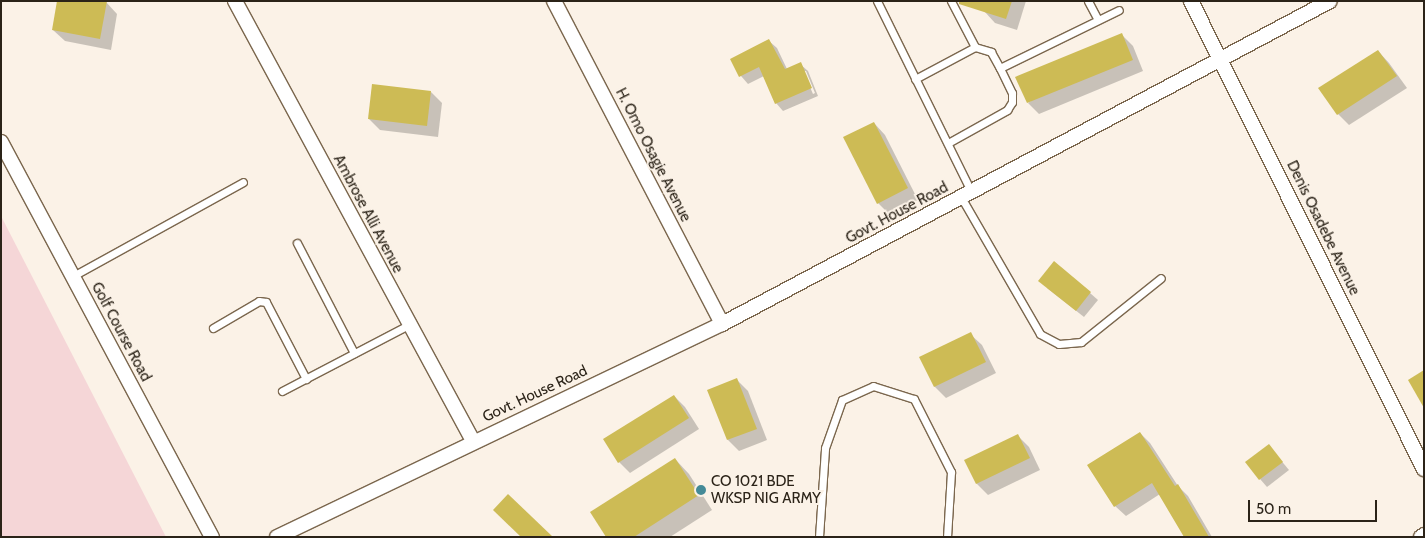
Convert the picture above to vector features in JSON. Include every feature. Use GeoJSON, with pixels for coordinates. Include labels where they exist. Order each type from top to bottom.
{"type":"FeatureCollection","features":[{"type":"Feature","properties":{"kind":"street","name":"Ambrose Alli Avenue"},"geometry":{"type":"LineString","coordinates":[[236,1],[473,442]]}},
{"type":"Feature","properties":{"kind":"street","name":"H. Omo Osagie Avenue"},"geometry":{"type":"LineString","coordinates":[[554,1],[722,324]]}},
{"type":"Feature","properties":{"kind":"street","name":"Denis Osadebe Avenue"},"geometry":{"type":"LineString","coordinates":[[1192,1],[1424,469]]}},
{"type":"Feature","properties":{"kind":"street","name":"Govt. House Road"},"geometry":{"type":"LineString","coordinates":[[277,537],[722,324],[1221,57],[1330,1]]}},
{"type":"Feature","properties":{"kind":"street","name":"Golf Course Road"},"geometry":{"type":"LineString","coordinates":[[1,142],[212,537]]}},
{"type":"Feature","properties":{"kind":"lane"},"geometry":{"type":"LineString","coordinates":[[877,1],[948,143],[966,194],[1040,334],[1059,344],[1081,342],[1161,278]]}},
{"type":"Feature","properties":{"kind":"lane"},"geometry":{"type":"LineString","coordinates":[[948,143],[1007,110],[1012,102],[1012,93],[991,52],[975,47],[951,1]]}},
{"type":"Feature","properties":{"kind":"lane"},"geometry":{"type":"LineString","coordinates":[[1088,1],[1098,20]]}},
{"type":"Feature","properties":{"kind":"lane"},"geometry":{"type":"LineString","coordinates":[[1000,68],[1119,10]]}},
{"type":"Feature","properties":{"kind":"lane"},"geometry":{"type":"LineString","coordinates":[[915,79],[975,47]]}},
{"type":"Feature","properties":{"kind":"lane"},"geometry":{"type":"LineString","coordinates":[[73,276],[243,182]]}},
{"type":"Feature","properties":{"kind":"lane"},"geometry":{"type":"LineString","coordinates":[[297,243],[354,353]]}},
{"type":"Feature","properties":{"kind":"lane"},"geometry":{"type":"LineString","coordinates":[[213,328],[260,301],[266,302],[306,379]]}},
{"type":"Feature","properties":{"kind":"lane"},"geometry":{"type":"LineString","coordinates":[[282,391],[410,324]]}},
{"type":"Feature","properties":{"kind":"lane"},"geometry":{"type":"LineString","coordinates":[[819,537],[825,448],[842,400],[873,386],[914,400],[951,472],[947,537]]}},
{"type":"Feature","properties":{"kind":"shaded area"},"geometry":{"type":"Polygon","coordinates":[[[1,216],[166,537],[1,537],[1,216]]]}},
{"type":"Feature","properties":{"kind":"building"},"geometry":{"type":"Polygon","coordinates":[[[57,1],[107,1],[100,39],[52,30],[57,1]]]}},
{"type":"Feature","properties":{"kind":"building"},"geometry":{"type":"Polygon","coordinates":[[[959,1],[1012,1],[1006,19],[959,4],[959,1]]]}},
{"type":"Feature","properties":{"kind":"building"},"geometry":{"type":"Polygon","coordinates":[[[1122,33],[1133,60],[1027,103],[1015,77],[1122,33]]]}},
{"type":"Feature","properties":{"kind":"building"},"geometry":{"type":"Polygon","coordinates":[[[769,39],[785,69],[801,62],[812,88],[775,104],[759,67],[739,77],[730,59],[769,39]]]}},
{"type":"Feature","properties":{"kind":"building"},"geometry":{"type":"Polygon","coordinates":[[[1378,50],[1397,76],[1337,115],[1318,88],[1378,50]]]}},
{"type":"Feature","properties":{"kind":"building"},"geometry":{"type":"Polygon","coordinates":[[[372,84],[431,91],[427,126],[368,119],[372,84]]]}},
{"type":"Feature","properties":{"kind":"building"},"geometry":{"type":"Polygon","coordinates":[[[874,122],[908,188],[877,204],[843,137],[874,122]]]}},
{"type":"Feature","properties":{"kind":"building"},"geometry":{"type":"Polygon","coordinates":[[[1054,261],[1091,292],[1076,311],[1038,281],[1054,261]]]}},
{"type":"Feature","properties":{"kind":"building"},"geometry":{"type":"Polygon","coordinates":[[[971,332],[986,362],[934,387],[919,357],[971,332]]]}},
{"type":"Feature","properties":{"kind":"building"},"geometry":{"type":"Polygon","coordinates":[[[1424,370],[1424,408],[1408,380],[1424,370]]]}},
{"type":"Feature","properties":{"kind":"building"},"geometry":{"type":"Polygon","coordinates":[[[737,378],[757,429],[727,440],[707,390],[737,378]]]}},
{"type":"Feature","properties":{"kind":"building"},"geometry":{"type":"Polygon","coordinates":[[[674,395],[689,418],[618,463],[603,439],[674,395]]]}},
{"type":"Feature","properties":{"kind":"building"},"geometry":{"type":"Polygon","coordinates":[[[1140,432],[1175,486],[1178,484],[1209,537],[1184,537],[1152,483],[1114,507],[1087,465],[1140,432]]]}},
{"type":"Feature","properties":{"kind":"building"},"geometry":{"type":"Polygon","coordinates":[[[1018,434],[1030,458],[976,484],[964,460],[1018,434]]]}},
{"type":"Feature","properties":{"kind":"building"},"geometry":{"type":"Polygon","coordinates":[[[1269,444],[1283,462],[1259,480],[1245,462],[1269,444]]]}},
{"type":"Feature","properties":{"kind":"building"},"geometry":{"type":"Polygon","coordinates":[[[675,458],[699,495],[634,537],[606,537],[590,512],[675,458]]]}},
{"type":"Feature","properties":{"kind":"building"},"geometry":{"type":"Polygon","coordinates":[[[508,494],[553,537],[521,537],[493,510],[508,494]]]}},
{"type":"Feature","properties":{"kind":"place","name":"CO 1021 BDE WKSP NIG ARMY"},"geometry":{"type":"Point","coordinates":[701,490]}}]}
